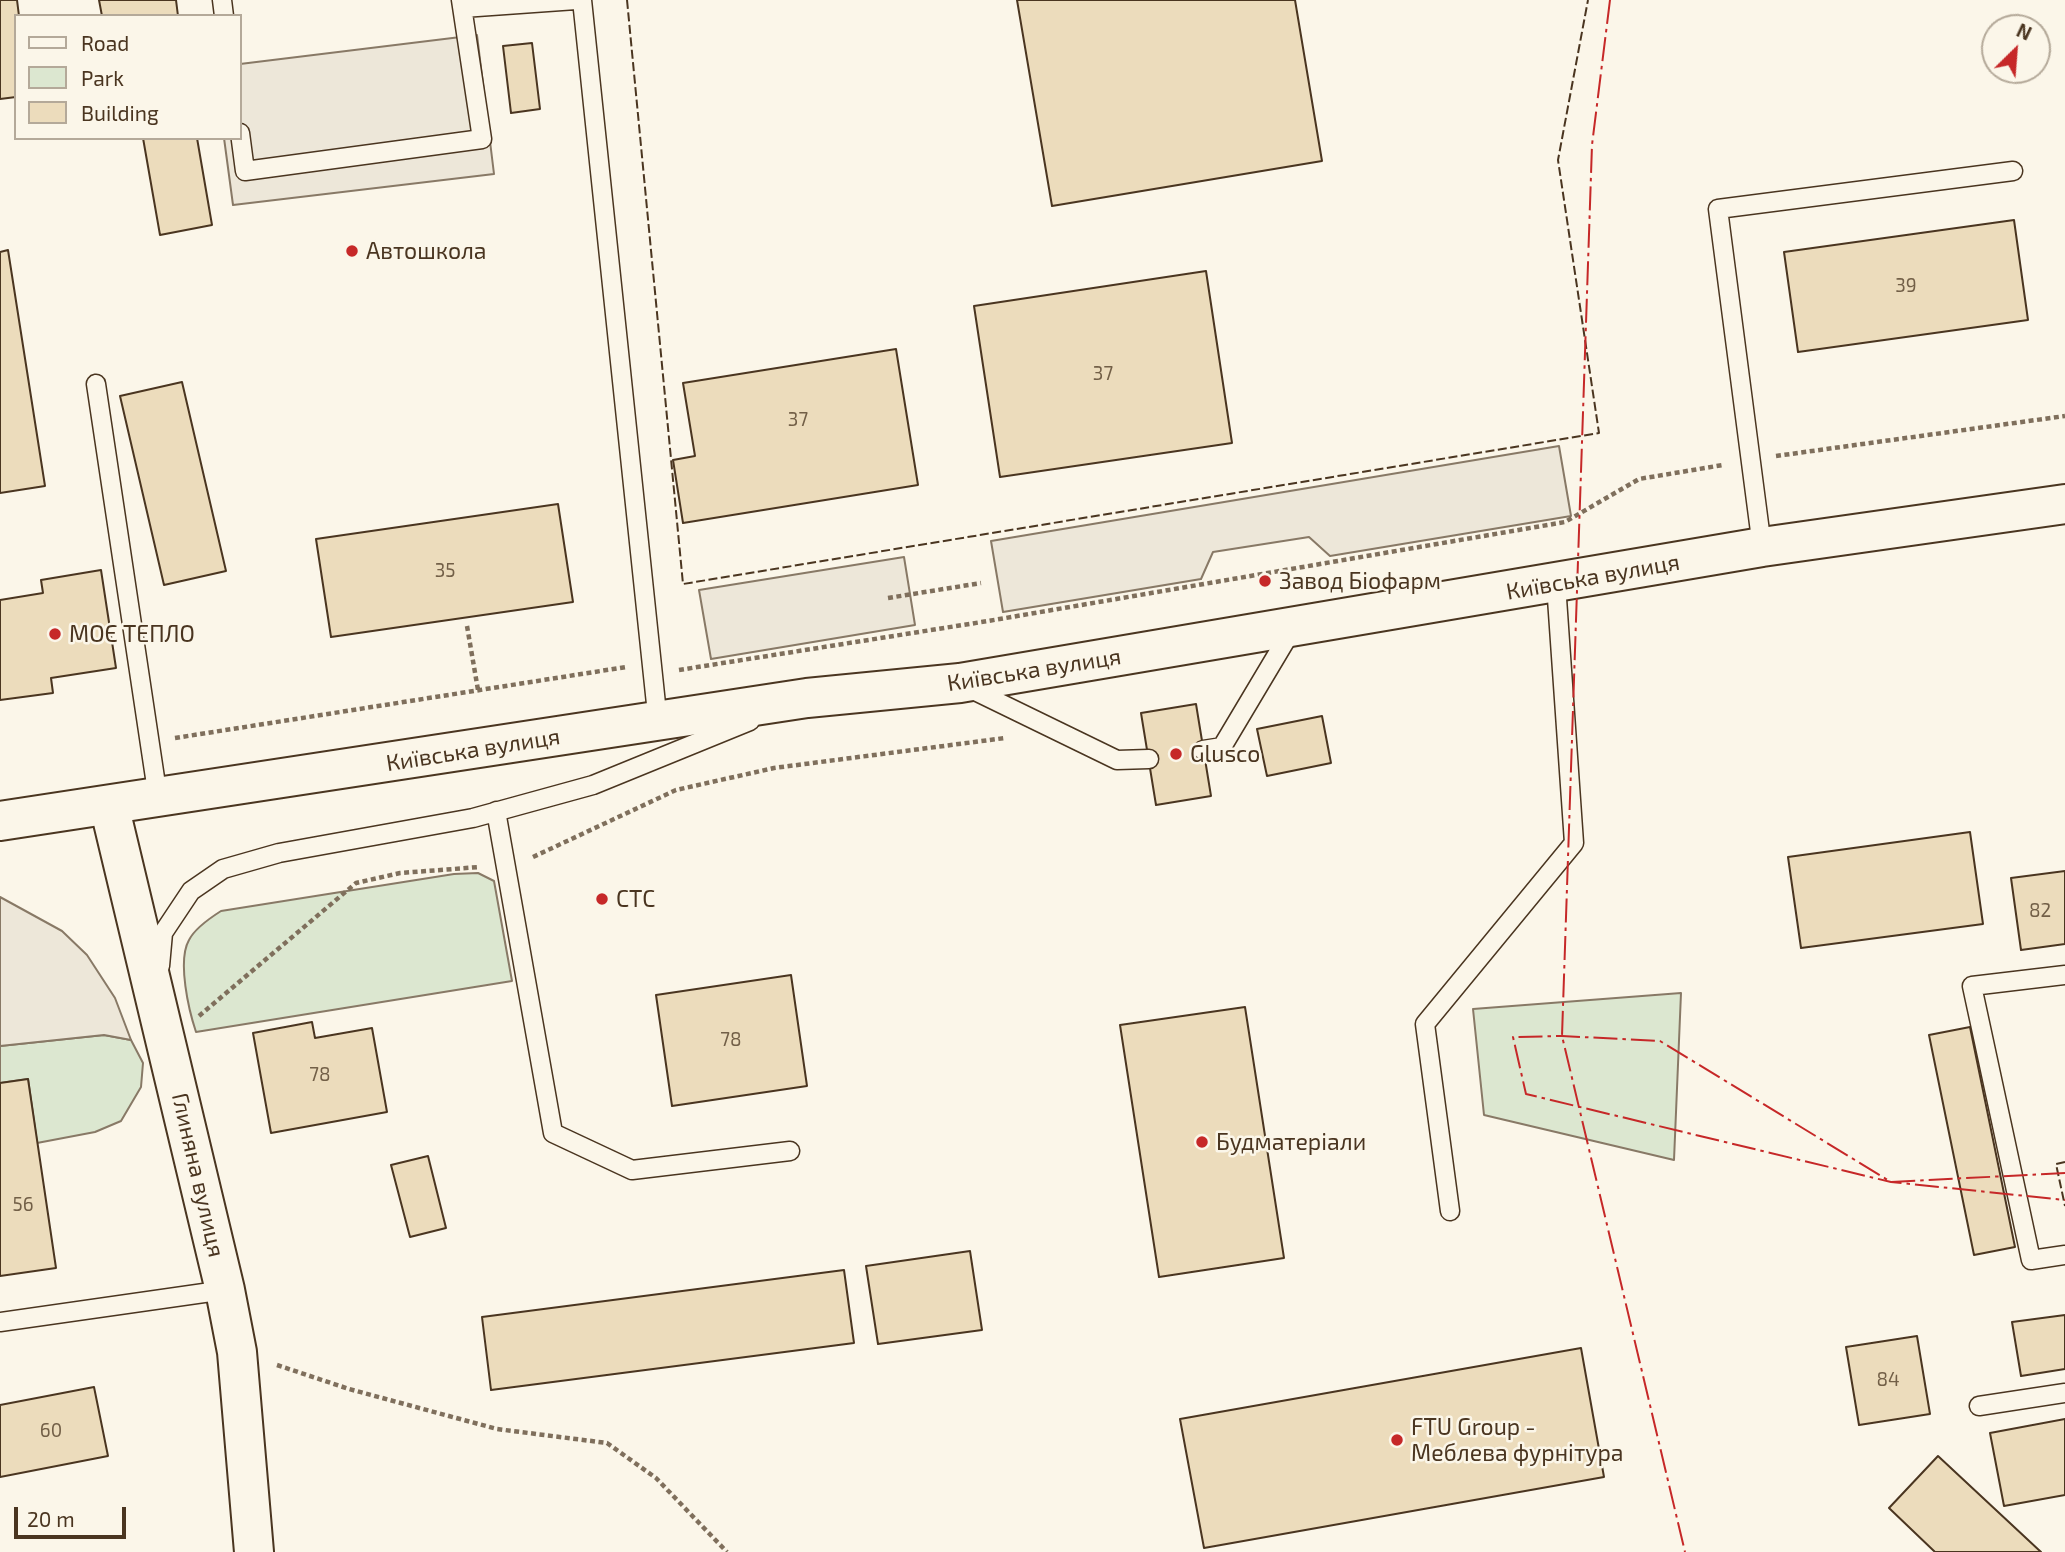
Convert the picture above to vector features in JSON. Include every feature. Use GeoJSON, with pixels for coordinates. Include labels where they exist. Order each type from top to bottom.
{"type":"FeatureCollection","features":[{"type":"Feature","properties":{"kind":"main road","name":"Київська вулиця"},"geometry":{"type":"LineString","coordinates":[[0,821],[658,723],[807,698],[960,683],[1762,547],[2065,503]]}},
{"type":"Feature","properties":{"kind":"main road","name":"Глиняна вулиця"},"geometry":{"type":"LineString","coordinates":[[109,805],[169,1046],[225,1290],[237,1352],[254,1552]]}},
{"type":"Feature","properties":{"kind":"lane"},"geometry":{"type":"LineString","coordinates":[[241,140],[245,171],[482,139],[462,4],[576,0]]}},
{"type":"Feature","properties":{"kind":"lane"},"geometry":{"type":"LineString","coordinates":[[582,0],[658,723]]}},
{"type":"Feature","properties":{"kind":"lane"},"geometry":{"type":"LineString","coordinates":[[1762,547],[1717,209],[2013,171]]}},
{"type":"Feature","properties":{"kind":"lane"},"geometry":{"type":"LineString","coordinates":[[96,384],[158,797]]}},
{"type":"Feature","properties":{"kind":"lane"},"geometry":{"type":"LineString","coordinates":[[1450,1211],[1424,1024],[1574,843],[1556,584]]}},
{"type":"Feature","properties":{"kind":"lane"},"geometry":{"type":"LineString","coordinates":[[1203,750],[1222,747],[1294,626]]}},
{"type":"Feature","properties":{"kind":"lane"},"geometry":{"type":"LineString","coordinates":[[960,683],[1117,760],[1149,759]]}},
{"type":"Feature","properties":{"kind":"lane"},"geometry":{"type":"LineString","coordinates":[[156,1001],[163,933],[191,891],[223,869],[279,853],[496,811],[593,785],[807,698]]}},
{"type":"Feature","properties":{"kind":"lane"},"geometry":{"type":"LineString","coordinates":[[496,811],[553,1133],[632,1170],[790,1151]]}},
{"type":"Feature","properties":{"kind":"lane"},"geometry":{"type":"LineString","coordinates":[[2065,975],[1972,986],[2031,1260],[2065,1255]]}},
{"type":"Feature","properties":{"kind":"lane"},"geometry":{"type":"LineString","coordinates":[[0,1322],[225,1290]]}},
{"type":"Feature","properties":{"kind":"lane"},"geometry":{"type":"LineString","coordinates":[[1979,1406],[2065,1393]]}},
{"type":"Feature","properties":{"kind":"path"},"geometry":{"type":"LineString","coordinates":[[149,742],[652,663],[680,670],[1002,619],[1565,522],[1639,479],[1750,460],[2065,416]]}},
{"type":"Feature","properties":{"kind":"path"},"geometry":{"type":"LineString","coordinates":[[888,598],[981,583]]}},
{"type":"Feature","properties":{"kind":"path"},"geometry":{"type":"LineString","coordinates":[[467,626],[478,690]]}},
{"type":"Feature","properties":{"kind":"path"},"geometry":{"type":"LineString","coordinates":[[169,1046],[180,1032],[356,883],[400,873],[519,862],[559,847],[676,790],[774,768],[992,740],[1047,726]]}},
{"type":"Feature","properties":{"kind":"path"},"geometry":{"type":"LineString","coordinates":[[237,1352],[349,1389],[497,1429],[607,1443],[656,1478],[727,1552]]}},
{"type":"Feature","properties":{"kind":"green space"},"geometry":{"type":"Polygon","coordinates":[[[478,873],[494,881],[512,981],[196,1032],[185,986],[186,949],[195,931],[221,911],[454,874],[478,873]]]}},
{"type":"Feature","properties":{"kind":"green space"},"geometry":{"type":"Polygon","coordinates":[[[1681,993],[1674,1160],[1484,1115],[1473,1009],[1681,993]]]}},
{"type":"Feature","properties":{"kind":"green space"},"geometry":{"type":"Polygon","coordinates":[[[104,1035],[131,1040],[143,1063],[141,1087],[121,1121],[95,1132],[37,1143],[28,1079],[0,1083],[0,1046],[104,1035]]]}},
{"type":"Feature","properties":{"kind":"shaded area"},"geometry":{"type":"Polygon","coordinates":[[[477,35],[494,174],[233,205],[224,140],[242,140],[242,64],[477,35]]]}},
{"type":"Feature","properties":{"kind":"shaded area"},"geometry":{"type":"Polygon","coordinates":[[[1559,446],[1571,516],[1330,556],[1309,537],[1213,552],[1201,579],[1003,612],[991,541],[1559,446]]]}},
{"type":"Feature","properties":{"kind":"shaded area"},"geometry":{"type":"Polygon","coordinates":[[[904,557],[915,625],[711,659],[699,590],[904,557]]]}},
{"type":"Feature","properties":{"kind":"shaded area"},"geometry":{"type":"Polygon","coordinates":[[[0,897],[62,931],[87,955],[115,998],[131,1040],[104,1035],[0,1046],[0,897]]]}},
{"type":"Feature","properties":{"kind":"building"},"geometry":{"type":"Polygon","coordinates":[[[0,0],[17,0],[19,14],[14,14],[14,97],[0,99],[0,0]]]}},
{"type":"Feature","properties":{"kind":"building"},"geometry":{"type":"Polygon","coordinates":[[[99,0],[176,0],[178,14],[102,14],[99,0]]]}},
{"type":"Feature","properties":{"kind":"building"},"geometry":{"type":"Polygon","coordinates":[[[1017,0],[1295,0],[1322,161],[1052,206],[1017,0]]]}},
{"type":"Feature","properties":{"kind":"building"},"geometry":{"type":"Polygon","coordinates":[[[532,43],[540,109],[511,113],[503,46],[532,43]]]}},
{"type":"Feature","properties":{"kind":"building"},"geometry":{"type":"Polygon","coordinates":[[[143,140],[197,140],[212,225],[160,235],[143,140]]]}},
{"type":"Feature","properties":{"kind":"building"},"geometry":{"type":"Polygon","coordinates":[[[2014,220],[2028,320],[1798,352],[1784,252],[2014,220]]]}},
{"type":"Feature","properties":{"kind":"building"},"geometry":{"type":"Polygon","coordinates":[[[8,250],[45,486],[0,493],[0,252],[8,250]]]}},
{"type":"Feature","properties":{"kind":"building"},"geometry":{"type":"Polygon","coordinates":[[[1206,271],[1232,443],[1000,477],[974,306],[1206,271]]]}},
{"type":"Feature","properties":{"kind":"building"},"geometry":{"type":"Polygon","coordinates":[[[896,349],[918,485],[683,523],[673,460],[695,456],[683,383],[896,349]]]}},
{"type":"Feature","properties":{"kind":"building"},"geometry":{"type":"Polygon","coordinates":[[[182,382],[226,571],[164,585],[120,396],[182,382]]]}},
{"type":"Feature","properties":{"kind":"building"},"geometry":{"type":"Polygon","coordinates":[[[558,504],[573,602],[331,637],[316,539],[558,504]]]}},
{"type":"Feature","properties":{"kind":"building","name":"МОЄ ТЕПЛО"},"geometry":{"type":"Polygon","coordinates":[[[101,570],[116,668],[51,678],[53,693],[0,700],[0,600],[43,593],[41,580],[101,570]]]}},
{"type":"Feature","properties":{"kind":"building","name":"Glusco"},"geometry":{"type":"Polygon","coordinates":[[[1196,704],[1211,796],[1156,805],[1141,713],[1196,704]]]}},
{"type":"Feature","properties":{"kind":"building"},"geometry":{"type":"Polygon","coordinates":[[[1322,716],[1331,763],[1267,776],[1257,729],[1322,716]]]}},
{"type":"Feature","properties":{"kind":"building"},"geometry":{"type":"Polygon","coordinates":[[[1970,832],[1983,924],[1801,948],[1788,857],[1970,832]]]}},
{"type":"Feature","properties":{"kind":"building"},"geometry":{"type":"Polygon","coordinates":[[[2065,871],[2065,944],[2021,950],[2011,878],[2065,871]]]}},
{"type":"Feature","properties":{"kind":"building"},"geometry":{"type":"Polygon","coordinates":[[[791,975],[807,1086],[672,1106],[656,995],[791,975]]]}},
{"type":"Feature","properties":{"kind":"building","name":"Будматеріали"},"geometry":{"type":"Polygon","coordinates":[[[1245,1007],[1284,1258],[1159,1277],[1120,1025],[1245,1007]]]}},
{"type":"Feature","properties":{"kind":"building"},"geometry":{"type":"Polygon","coordinates":[[[312,1022],[315,1038],[372,1028],[387,1112],[271,1133],[253,1033],[312,1022]]]}},
{"type":"Feature","properties":{"kind":"building"},"geometry":{"type":"Polygon","coordinates":[[[1970,1027],[2015,1247],[1974,1255],[1929,1035],[1970,1027]]]}},
{"type":"Feature","properties":{"kind":"building"},"geometry":{"type":"Polygon","coordinates":[[[28,1079],[56,1268],[0,1276],[0,1083],[28,1079]]]}},
{"type":"Feature","properties":{"kind":"building"},"geometry":{"type":"Polygon","coordinates":[[[428,1156],[446,1228],[410,1237],[391,1165],[428,1156]]]}},
{"type":"Feature","properties":{"kind":"building"},"geometry":{"type":"Polygon","coordinates":[[[970,1251],[982,1330],[878,1344],[866,1266],[970,1251]]]}},
{"type":"Feature","properties":{"kind":"building"},"geometry":{"type":"Polygon","coordinates":[[[844,1270],[854,1343],[491,1390],[482,1317],[844,1270]]]}},
{"type":"Feature","properties":{"kind":"building"},"geometry":{"type":"Polygon","coordinates":[[[2065,1315],[2065,1369],[2021,1376],[2012,1322],[2065,1315]]]}},
{"type":"Feature","properties":{"kind":"building"},"geometry":{"type":"Polygon","coordinates":[[[1917,1336],[1930,1414],[1859,1425],[1846,1347],[1917,1336]]]}},
{"type":"Feature","properties":{"kind":"building"},"geometry":{"type":"Polygon","coordinates":[[[1581,1348],[1604,1477],[1204,1548],[1180,1419],[1581,1348]]]}},
{"type":"Feature","properties":{"kind":"building"},"geometry":{"type":"Polygon","coordinates":[[[94,1387],[108,1456],[0,1477],[0,1405],[94,1387]]]}},
{"type":"Feature","properties":{"kind":"building"},"geometry":{"type":"Polygon","coordinates":[[[2065,1419],[2065,1495],[2004,1506],[1990,1433],[2065,1419]]]}},
{"type":"Feature","properties":{"kind":"building"},"geometry":{"type":"Polygon","coordinates":[[[1938,1456],[2041,1552],[1935,1552],[1889,1508],[1938,1456]]]}},
{"type":"Feature","properties":{"kind":"fence"},"geometry":{"type":"LineString","coordinates":[[627,0],[683,584],[1599,433],[1558,160],[1588,0]]}},
{"type":"Feature","properties":{"kind":"fence"},"geometry":{"type":"LineString","coordinates":[[2065,1162],[2056,1164],[2065,1206]]}},
{"type":"Feature","properties":{"kind":"power"},"geometry":{"type":"LineString","coordinates":[[1610,0],[1592,145],[1562,1036],[1685,1552]]}},
{"type":"Feature","properties":{"kind":"power"},"geometry":{"type":"LineString","coordinates":[[2065,1173],[1891,1182],[1660,1041],[1562,1036],[1513,1037],[1526,1094],[1891,1182],[2065,1200]]}},
{"type":"Feature","properties":{"kind":"place","name":"Автошкола"},"geometry":{"type":"Point","coordinates":[352,251]}},
{"type":"Feature","properties":{"kind":"place","name":"Завод Біофарм"},"geometry":{"type":"Point","coordinates":[1265,581]}},
{"type":"Feature","properties":{"kind":"place","name":"МОЄ ТЕПЛО"},"geometry":{"type":"Point","coordinates":[55,634]}},
{"type":"Feature","properties":{"kind":"place","name":"Glusco"},"geometry":{"type":"Point","coordinates":[1176,754]}},
{"type":"Feature","properties":{"kind":"place","name":"СТС"},"geometry":{"type":"Point","coordinates":[602,899]}},
{"type":"Feature","properties":{"kind":"place","name":"Будматеріали"},"geometry":{"type":"Point","coordinates":[1202,1142]}},
{"type":"Feature","properties":{"kind":"place","name":"FTU Group - Меблева фурнітура"},"geometry":{"type":"Point","coordinates":[1397,1440]}}]}
